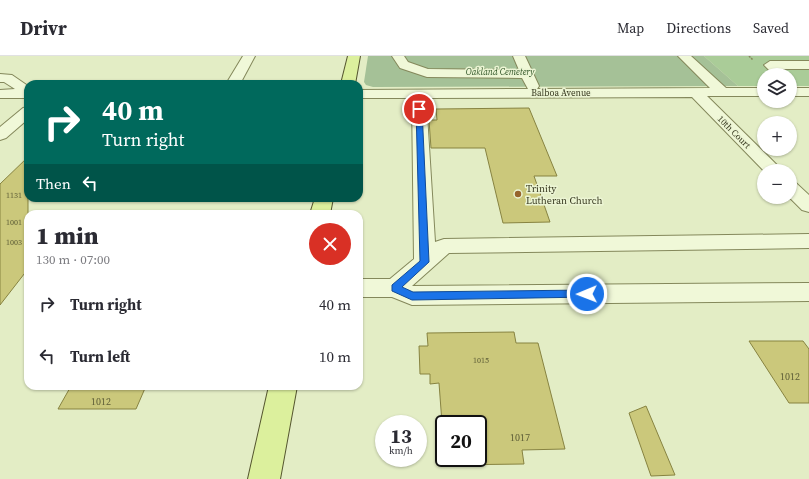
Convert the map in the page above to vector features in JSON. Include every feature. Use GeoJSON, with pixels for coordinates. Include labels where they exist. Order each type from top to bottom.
{"type":"FeatureCollection","features":[{"type":"Feature","properties":{"kind":"main road"},"geometry":{"type":"LineString","coordinates":[[349,80],[354,56]]}},
{"type":"Feature","properties":{"kind":"main road"},"geometry":{"type":"LineString","coordinates":[[264,479],[282,390]]}},
{"type":"Feature","properties":{"kind":"street"},"geometry":{"type":"LineString","coordinates":[[235,80],[249,56]]}},
{"type":"Feature","properties":{"kind":"street"},"geometry":{"type":"LineString","coordinates":[[398,56],[404,65],[426,72],[527,74]]}},
{"type":"Feature","properties":{"kind":"street"},"geometry":{"type":"LineString","coordinates":[[519,56],[535,93]]}},
{"type":"Feature","properties":{"kind":"street"},"geometry":{"type":"LineString","coordinates":[[684,56],[722,92]]}},
{"type":"Feature","properties":{"kind":"street"},"geometry":{"type":"LineString","coordinates":[[774,68],[770,65],[809,65]]}},
{"type":"Feature","properties":{"kind":"street"},"geometry":{"type":"LineString","coordinates":[[0,78],[7,78],[24,89],[23,94],[0,94]]}},
{"type":"Feature","properties":{"kind":"street"},"geometry":{"type":"LineString","coordinates":[[797,86],[807,92]]}},
{"type":"Feature","properties":{"kind":"street","name":"10th Court"},"geometry":{"type":"LineString","coordinates":[[695,92],[767,164]]}},
{"type":"Feature","properties":{"kind":"street","name":"Balboa Avenue"},"geometry":{"type":"LineString","coordinates":[[363,94],[757,92]]}},
{"type":"Feature","properties":{"kind":"street"},"geometry":{"type":"LineString","coordinates":[[419,94],[425,262]]}},
{"type":"Feature","properties":{"kind":"street"},"geometry":{"type":"LineString","coordinates":[[0,135],[24,114]]}},
{"type":"Feature","properties":{"kind":"street"},"geometry":{"type":"LineString","coordinates":[[797,194],[809,206]]}},
{"type":"Feature","properties":{"kind":"street"},"geometry":{"type":"LineString","coordinates":[[395,288],[444,246],[809,241]]}},
{"type":"Feature","properties":{"kind":"street"},"geometry":{"type":"LineString","coordinates":[[363,288],[395,288],[412,296],[809,292]]}},
{"type":"Feature","properties":{"kind":"green space","name":"Oakland Cemetery"},"geometry":{"type":"Polygon","coordinates":[[[368,56],[704,56],[738,86],[373,87],[366,85],[364,82],[368,56]]]}},
{"type":"Feature","properties":{"kind":"green space"},"geometry":{"type":"Polygon","coordinates":[[[704,56],[809,56],[809,86],[797,86],[797,68],[757,68],[757,86],[738,86],[704,56]]]}},
{"type":"Feature","properties":{"kind":"building","name":"Trinity Lutheran Church"},"geometry":{"type":"Polygon","coordinates":[[[529,108],[557,176],[534,176],[550,222],[503,223],[485,148],[431,148],[429,120],[437,120],[436,109],[529,108]]]}},
{"type":"Feature","properties":{"kind":"building"},"geometry":{"type":"Polygon","coordinates":[[[24,161],[24,202],[28,202],[28,210],[24,210],[24,274],[0,305],[0,184],[24,161]]]}},
{"type":"Feature","properties":{"kind":"building"},"geometry":{"type":"Polygon","coordinates":[[[514,332],[516,343],[538,343],[565,449],[522,450],[524,464],[487,464],[487,415],[441,415],[439,383],[430,384],[430,374],[420,374],[419,346],[428,346],[427,333],[514,332]]]}},
{"type":"Feature","properties":{"kind":"building"},"geometry":{"type":"Polygon","coordinates":[[[749,341],[803,341],[809,349],[809,403],[789,403],[749,341]]]}},
{"type":"Feature","properties":{"kind":"building"},"geometry":{"type":"Polygon","coordinates":[[[69,390],[144,390],[136,409],[58,409],[69,390]]]}},
{"type":"Feature","properties":{"kind":"building"},"geometry":{"type":"Polygon","coordinates":[[[646,406],[675,475],[651,476],[629,413],[646,406]]]}},
{"type":"Feature","properties":{"kind":"place","name":"Trinity Lutheran Church"},"geometry":{"type":"Point","coordinates":[518,194]}},
{"type":"Feature","properties":{"kind":"route"},"geometry":{"type":"LineString","coordinates":[[419,109],[425,262],[395,288],[412,296],[587,294]]}}]}
